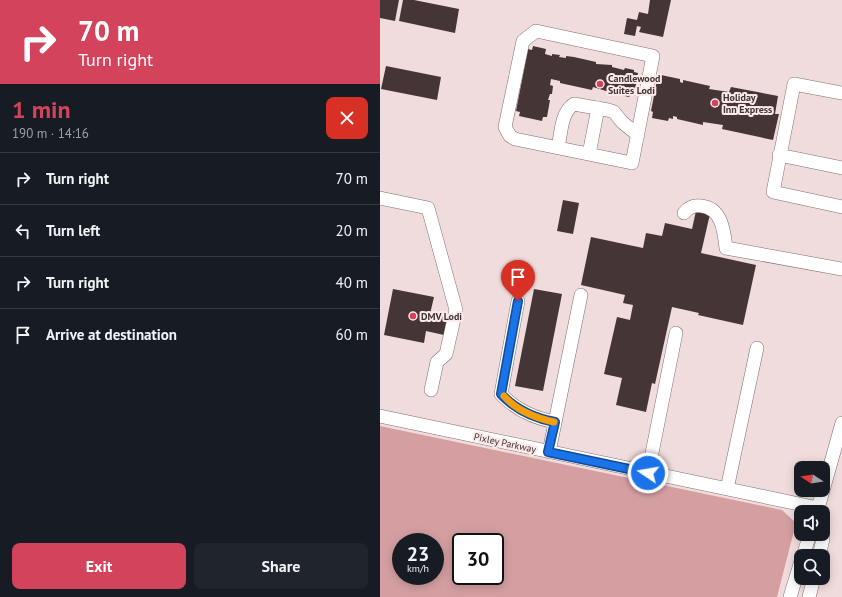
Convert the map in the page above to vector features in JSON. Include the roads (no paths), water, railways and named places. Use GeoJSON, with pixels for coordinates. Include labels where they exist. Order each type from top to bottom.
{"type":"FeatureCollection","features":[{"type":"Feature","properties":{"kind":"street"},"geometry":{"type":"LineString","coordinates":[[536,31],[653,56],[638,135],[632,163],[515,139],[510,136],[505,127],[523,41],[536,31]]}},
{"type":"Feature","properties":{"kind":"street"},"geometry":{"type":"LineString","coordinates":[[842,93],[794,84],[773,192],[842,207]]}},
{"type":"Feature","properties":{"kind":"street"},"geometry":{"type":"LineString","coordinates":[[558,148],[565,114],[570,106],[574,104],[614,112],[622,122],[638,135]]}},
{"type":"Feature","properties":{"kind":"street"},"geometry":{"type":"LineString","coordinates":[[589,154],[598,108]]}},
{"type":"Feature","properties":{"kind":"street"},"geometry":{"type":"LineString","coordinates":[[779,155],[842,168]]}},
{"type":"Feature","properties":{"kind":"street"},"geometry":{"type":"LineString","coordinates":[[380,198],[428,208],[456,310],[446,354],[437,362],[430,390]]}},
{"type":"Feature","properties":{"kind":"street"},"geometry":{"type":"LineString","coordinates":[[684,213],[688,208],[699,206],[711,209],[719,216],[724,233],[726,248],[842,269]]}},
{"type":"Feature","properties":{"kind":"street"},"geometry":{"type":"LineString","coordinates":[[548,452],[581,295]]}},
{"type":"Feature","properties":{"kind":"street"},"geometry":{"type":"LineString","coordinates":[[518,301],[501,394],[510,403],[538,418],[555,422]]}},
{"type":"Feature","properties":{"kind":"street"},"geometry":{"type":"LineString","coordinates":[[648,473],[676,333]]}},
{"type":"Feature","properties":{"kind":"street"},"geometry":{"type":"LineString","coordinates":[[727,489],[757,348]]}},
{"type":"Feature","properties":{"kind":"street","name":"Pixley Parkway"},"geometry":{"type":"LineString","coordinates":[[380,416],[727,489],[794,505]]}},
{"type":"Feature","properties":{"kind":"street"},"geometry":{"type":"LineString","coordinates":[[820,505],[842,423]]}},
{"type":"Feature","properties":{"kind":"street"},"geometry":{"type":"LineString","coordinates":[[790,597],[794,584]]}},
{"type":"Feature","properties":{"kind":"street"},"geometry":{"type":"LineString","coordinates":[[809,597],[812,585]]}},
{"type":"Feature","properties":{"kind":"place","name":"Candlewood Suites Lodi"},"geometry":{"type":"Point","coordinates":[600,84]}},
{"type":"Feature","properties":{"kind":"place","name":"Holiday Inn Express"},"geometry":{"type":"Point","coordinates":[715,103]}},
{"type":"Feature","properties":{"kind":"place","name":"DMV Lodi"},"geometry":{"type":"Point","coordinates":[413,316]}}]}
